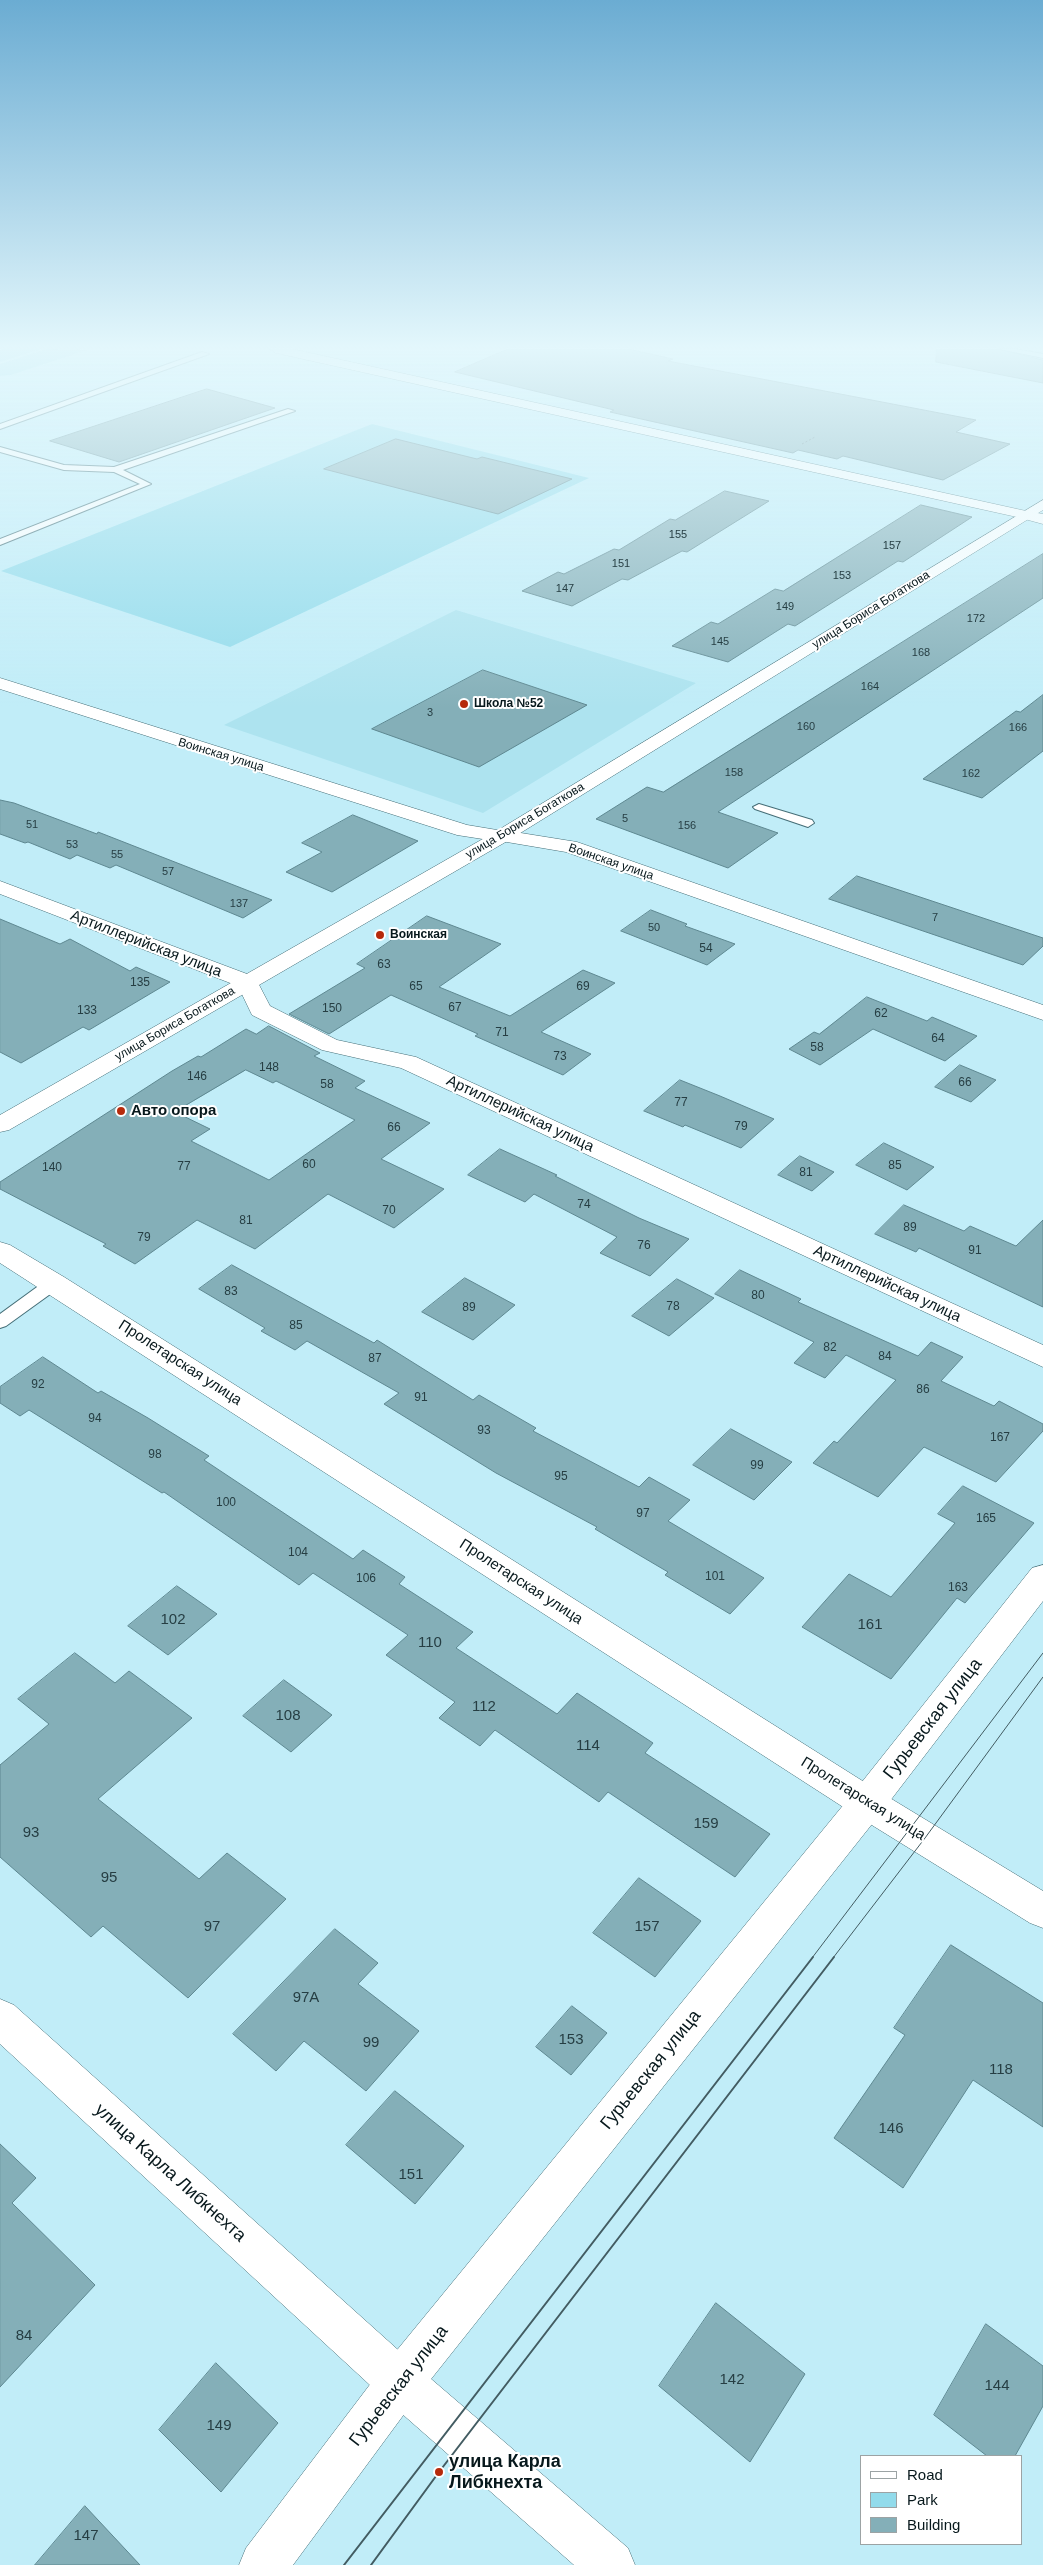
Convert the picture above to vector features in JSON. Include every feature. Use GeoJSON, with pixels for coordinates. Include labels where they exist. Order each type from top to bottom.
{"type":"FeatureCollection","features":[{"type":"Feature","properties":{"kind":"street"},"geometry":{"type":"LineString","coordinates":[[817,469],[1043,519]]}},
{"type":"Feature","properties":{"kind":"street","name":"улица Бориса Богаткова"},"geometry":{"type":"LineString","coordinates":[[0,1126],[502,836],[1043,504]]}},
{"type":"Feature","properties":{"kind":"street","name":"Воинская улица"},"geometry":{"type":"LineString","coordinates":[[0,683],[464,831],[570,846],[1043,1013]]}},
{"type":"Feature","properties":{"kind":"street","name":"Артиллерийская улица"},"geometry":{"type":"LineString","coordinates":[[0,887],[247,982],[260,1010],[330,1045],[408,1062],[1043,1357]]}},
{"type":"Feature","properties":{"kind":"street","name":"Пролетарская улица"},"geometry":{"type":"LineString","coordinates":[[0,1251],[54,1283],[867,1803],[1043,1911]]}},
{"type":"Feature","properties":{"kind":"street","name":"Гурьевская улица"},"geometry":{"type":"LineString","coordinates":[[263,2565],[400,2382],[867,1803],[1043,1577]]}},
{"type":"Feature","properties":{"kind":"street","name":"улица Карла Либкнехта"},"geometry":{"type":"LineString","coordinates":[[0,2018],[400,2382],[611,2565]]}},
{"type":"Feature","properties":{"kind":"lane"},"geometry":{"type":"LineString","coordinates":[[0,542],[147,484],[115,470],[93,469]]}},
{"type":"Feature","properties":{"kind":"lane"},"geometry":{"type":"LineString","coordinates":[[115,470],[119,469]]}},
{"type":"Feature","properties":{"kind":"lane"},"geometry":{"type":"LineString","coordinates":[[759,807],[808,823]]}},
{"type":"Feature","properties":{"kind":"lane"},"geometry":{"type":"LineString","coordinates":[[0,1322],[54,1283]]}},
{"type":"Feature","properties":{"kind":"shaded area","name":"Школа №52"},"geometry":{"type":"Polygon","coordinates":[[[456,610],[696,683],[483,813],[224,725],[456,610]]]}},
{"type":"Feature","properties":{"kind":"green space"},"geometry":{"type":"Polygon","coordinates":[[[259,469],[552,469],[589,478],[230,647],[1,571],[259,469]]]}},
{"type":"Feature","properties":{"kind":"building"},"geometry":{"type":"Polygon","coordinates":[[[324,469],[530,469],[572,479],[498,514],[324,469]]]}},
{"type":"Feature","properties":{"kind":"building"},"geometry":{"type":"Polygon","coordinates":[[[896,469],[964,469],[943,480],[896,469]]]}},
{"type":"Feature","properties":{"kind":"building"},"geometry":{"type":"Polygon","coordinates":[[[725,491],[769,501],[687,552],[682,551],[628,580],[622,579],[572,606],[522,591],[558,572],[564,574],[614,549],[619,550],[670,519],[675,520],[725,491]]]}},
{"type":"Feature","properties":{"kind":"building"},"geometry":{"type":"Polygon","coordinates":[[[921,505],[972,517],[903,562],[898,561],[795,626],[788,624],[728,662],[672,646],[711,622],[718,624],[775,589],[783,591],[921,505]]]}},
{"type":"Feature","properties":{"kind":"building"},"geometry":{"type":"Polygon","coordinates":[[[1043,554],[1043,598],[718,812],[778,833],[728,868],[596,819],[647,787],[663,792],[1043,554]]]}},
{"type":"Feature","properties":{"kind":"building"},"geometry":{"type":"Polygon","coordinates":[[[483,670],[587,705],[479,767],[372,729],[483,670]]]}},
{"type":"Feature","properties":{"kind":"building"},"geometry":{"type":"Polygon","coordinates":[[[1043,695],[1043,751],[982,798],[923,779],[1016,711],[1020,712],[1043,695]]]}},
{"type":"Feature","properties":{"kind":"building"},"geometry":{"type":"Polygon","coordinates":[[[0,800],[14,803],[97,834],[98,832],[272,900],[243,918],[116,865],[110,868],[77,855],[70,859],[28,842],[25,843],[0,834],[0,800]]]}},
{"type":"Feature","properties":{"kind":"building"},"geometry":{"type":"Polygon","coordinates":[[[353,815],[418,841],[332,892],[286,872],[322,852],[302,843],[353,815]]]}},
{"type":"Feature","properties":{"kind":"building"},"geometry":{"type":"Polygon","coordinates":[[[857,876],[1043,938],[1043,946],[1023,965],[829,899],[857,876]]]}},
{"type":"Feature","properties":{"kind":"building"},"geometry":{"type":"Polygon","coordinates":[[[651,910],[687,924],[685,926],[735,944],[707,965],[621,931],[651,910]]]}},
{"type":"Feature","properties":{"kind":"building"},"geometry":{"type":"Polygon","coordinates":[[[427,916],[501,944],[439,987],[510,1016],[583,970],[615,983],[541,1032],[591,1054],[563,1075],[475,1036],[478,1034],[391,995],[329,1034],[289,1014],[365,968],[357,964],[427,916]]]}},
{"type":"Feature","properties":{"kind":"building"},"geometry":{"type":"Polygon","coordinates":[[[0,919],[60,944],[70,939],[130,971],[136,967],[170,982],[89,1030],[83,1027],[21,1063],[0,1052],[0,919]]]}},
{"type":"Feature","properties":{"kind":"building"},"geometry":{"type":"Polygon","coordinates":[[[867,997],[927,1021],[932,1017],[977,1036],[945,1061],[873,1029],[820,1065],[789,1049],[814,1032],[819,1034],[867,997]]]}},
{"type":"Feature","properties":{"kind":"building"},"geometry":{"type":"Polygon","coordinates":[[[269,1026],[320,1053],[314,1056],[365,1081],[355,1088],[430,1123],[381,1159],[444,1189],[394,1228],[328,1194],[255,1249],[197,1220],[135,1264],[103,1246],[106,1244],[0,1189],[0,1182],[172,1071],[198,1056],[201,1057],[246,1029],[256,1034],[269,1026]],[[246,1070],[175,1112],[210,1129],[191,1141],[269,1180],[355,1120],[276,1081],[273,1083],[246,1070]]]}},
{"type":"Feature","properties":{"kind":"building"},"geometry":{"type":"Polygon","coordinates":[[[960,1065],[996,1080],[971,1102],[935,1087],[960,1065]]]}},
{"type":"Feature","properties":{"kind":"building"},"geometry":{"type":"Polygon","coordinates":[[[680,1080],[774,1119],[741,1148],[685,1125],[683,1127],[644,1111],[680,1080]]]}},
{"type":"Feature","properties":{"kind":"building"},"geometry":{"type":"Polygon","coordinates":[[[884,1143],[934,1167],[907,1190],[856,1165],[884,1143]]]}},
{"type":"Feature","properties":{"kind":"building"},"geometry":{"type":"Polygon","coordinates":[[[500,1149],[557,1175],[555,1176],[639,1218],[689,1239],[650,1276],[600,1253],[617,1237],[534,1194],[525,1202],[468,1175],[500,1149]]]}},
{"type":"Feature","properties":{"kind":"building"},"geometry":{"type":"Polygon","coordinates":[[[800,1156],[834,1172],[812,1191],[778,1175],[800,1156]]]}},
{"type":"Feature","properties":{"kind":"building"},"geometry":{"type":"Polygon","coordinates":[[[904,1205],[964,1231],[970,1226],[1016,1246],[1043,1220],[1043,1307],[919,1248],[916,1252],[875,1234],[904,1205]]]}},
{"type":"Feature","properties":{"kind":"building"},"geometry":{"type":"Polygon","coordinates":[[[232,1265],[374,1343],[377,1340],[473,1400],[479,1395],[536,1428],[533,1431],[639,1487],[649,1477],[690,1500],[668,1521],[764,1578],[730,1614],[665,1575],[668,1572],[595,1529],[597,1527],[496,1473],[384,1404],[399,1393],[307,1341],[295,1350],[261,1331],[265,1328],[199,1289],[232,1265]]]}},
{"type":"Feature","properties":{"kind":"building"},"geometry":{"type":"Polygon","coordinates":[[[740,1270],[801,1299],[798,1302],[918,1356],[931,1342],[963,1357],[941,1381],[994,1406],[999,1401],[1043,1424],[1043,1431],[996,1482],[924,1447],[878,1497],[813,1463],[834,1441],[837,1443],[896,1380],[846,1355],[825,1378],[794,1363],[814,1342],[715,1294],[740,1270]]]}},
{"type":"Feature","properties":{"kind":"building"},"geometry":{"type":"Polygon","coordinates":[[[465,1278],[515,1305],[473,1340],[422,1312],[465,1278]]]}},
{"type":"Feature","properties":{"kind":"building"},"geometry":{"type":"Polygon","coordinates":[[[677,1279],[714,1298],[669,1336],[632,1316],[677,1279]]]}},
{"type":"Feature","properties":{"kind":"building"},"geometry":{"type":"Polygon","coordinates":[[[43,1357],[98,1393],[101,1391],[209,1456],[204,1460],[353,1559],[363,1550],[405,1577],[399,1584],[473,1632],[456,1648],[557,1714],[577,1693],[653,1743],[645,1753],[770,1834],[735,1877],[608,1792],[599,1802],[495,1730],[480,1746],[439,1718],[455,1702],[386,1655],[408,1635],[313,1573],[299,1585],[164,1492],[162,1493],[29,1410],[20,1416],[0,1403],[0,1387],[43,1357]]]}},
{"type":"Feature","properties":{"kind":"building"},"geometry":{"type":"Polygon","coordinates":[[[731,1429],[792,1462],[754,1500],[693,1465],[731,1429]]]}},
{"type":"Feature","properties":{"kind":"building"},"geometry":{"type":"Polygon","coordinates":[[[963,1486],[1034,1523],[965,1603],[957,1598],[891,1679],[802,1627],[849,1574],[891,1597],[955,1523],[938,1514],[963,1486]]]}},
{"type":"Feature","properties":{"kind":"building"},"geometry":{"type":"Polygon","coordinates":[[[177,1586],[217,1614],[168,1655],[128,1626],[177,1586]]]}},
{"type":"Feature","properties":{"kind":"building"},"geometry":{"type":"Polygon","coordinates":[[[75,1653],[115,1683],[129,1671],[192,1718],[98,1799],[199,1879],[227,1853],[286,1899],[188,1998],[103,1926],[91,1937],[0,1857],[0,1765],[49,1724],[18,1699],[75,1653]]]}},
{"type":"Feature","properties":{"kind":"building"},"geometry":{"type":"Polygon","coordinates":[[[284,1680],[332,1715],[291,1752],[243,1716],[284,1680]]]}},
{"type":"Feature","properties":{"kind":"building"},"geometry":{"type":"Polygon","coordinates":[[[639,1878],[701,1921],[655,1977],[593,1933],[639,1878]]]}},
{"type":"Feature","properties":{"kind":"building"},"geometry":{"type":"Polygon","coordinates":[[[335,1929],[378,1963],[358,1984],[419,2031],[366,2091],[304,2041],[276,2071],[233,2034],[335,1929]]]}},
{"type":"Feature","properties":{"kind":"building"},"geometry":{"type":"Polygon","coordinates":[[[951,1945],[1043,2003],[1043,2127],[973,2080],[903,2188],[834,2138],[905,2035],[894,2028],[951,1945]]]}},
{"type":"Feature","properties":{"kind":"building"},"geometry":{"type":"Polygon","coordinates":[[[572,2006],[607,2033],[571,2075],[536,2047],[572,2006]]]}},
{"type":"Feature","properties":{"kind":"building"},"geometry":{"type":"Polygon","coordinates":[[[395,2091],[464,2146],[415,2204],[346,2145],[395,2091]]]}},
{"type":"Feature","properties":{"kind":"building"},"geometry":{"type":"Polygon","coordinates":[[[0,2144],[36,2178],[12,2203],[95,2285],[0,2387],[0,2144]]]}},
{"type":"Feature","properties":{"kind":"building"},"geometry":{"type":"Polygon","coordinates":[[[716,2303],[805,2374],[750,2462],[659,2386],[716,2303]]]}},
{"type":"Feature","properties":{"kind":"building"},"geometry":{"type":"Polygon","coordinates":[[[986,2324],[1043,2366],[1043,2406],[1016,2455],[986,2455],[934,2415],[986,2324]]]}},
{"type":"Feature","properties":{"kind":"building"},"geometry":{"type":"Polygon","coordinates":[[[216,2363],[278,2423],[221,2492],[159,2430],[216,2363]]]}},
{"type":"Feature","properties":{"kind":"building"},"geometry":{"type":"Polygon","coordinates":[[[85,2506],[140,2565],[35,2565],[85,2506]]]}},
{"type":"Feature","properties":{"kind":"tram line"},"geometry":{"type":"LineString","coordinates":[[812,1958],[1043,1653]]}},
{"type":"Feature","properties":{"kind":"tram line"},"geometry":{"type":"LineString","coordinates":[[833,1958],[925,1838],[1043,1677]]}},
{"type":"Feature","properties":{"kind":"tram line"},"geometry":{"type":"LineString","coordinates":[[344,2565],[813,1957]]}},
{"type":"Feature","properties":{"kind":"tram line"},"geometry":{"type":"LineString","coordinates":[[371,2565],[439,2472],[834,1957]]}},
{"type":"Feature","properties":{"kind":"place","name":"Школа №52"},"geometry":{"type":"Point","coordinates":[464,704]}},
{"type":"Feature","properties":{"kind":"place","name":"Воинская"},"geometry":{"type":"Point","coordinates":[380,935]}},
{"type":"Feature","properties":{"kind":"place","name":"Авто опора"},"geometry":{"type":"Point","coordinates":[121,1111]}},
{"type":"Feature","properties":{"kind":"place","name":"улица Карла Либкнехта"},"geometry":{"type":"Point","coordinates":[439,2472]}}]}
